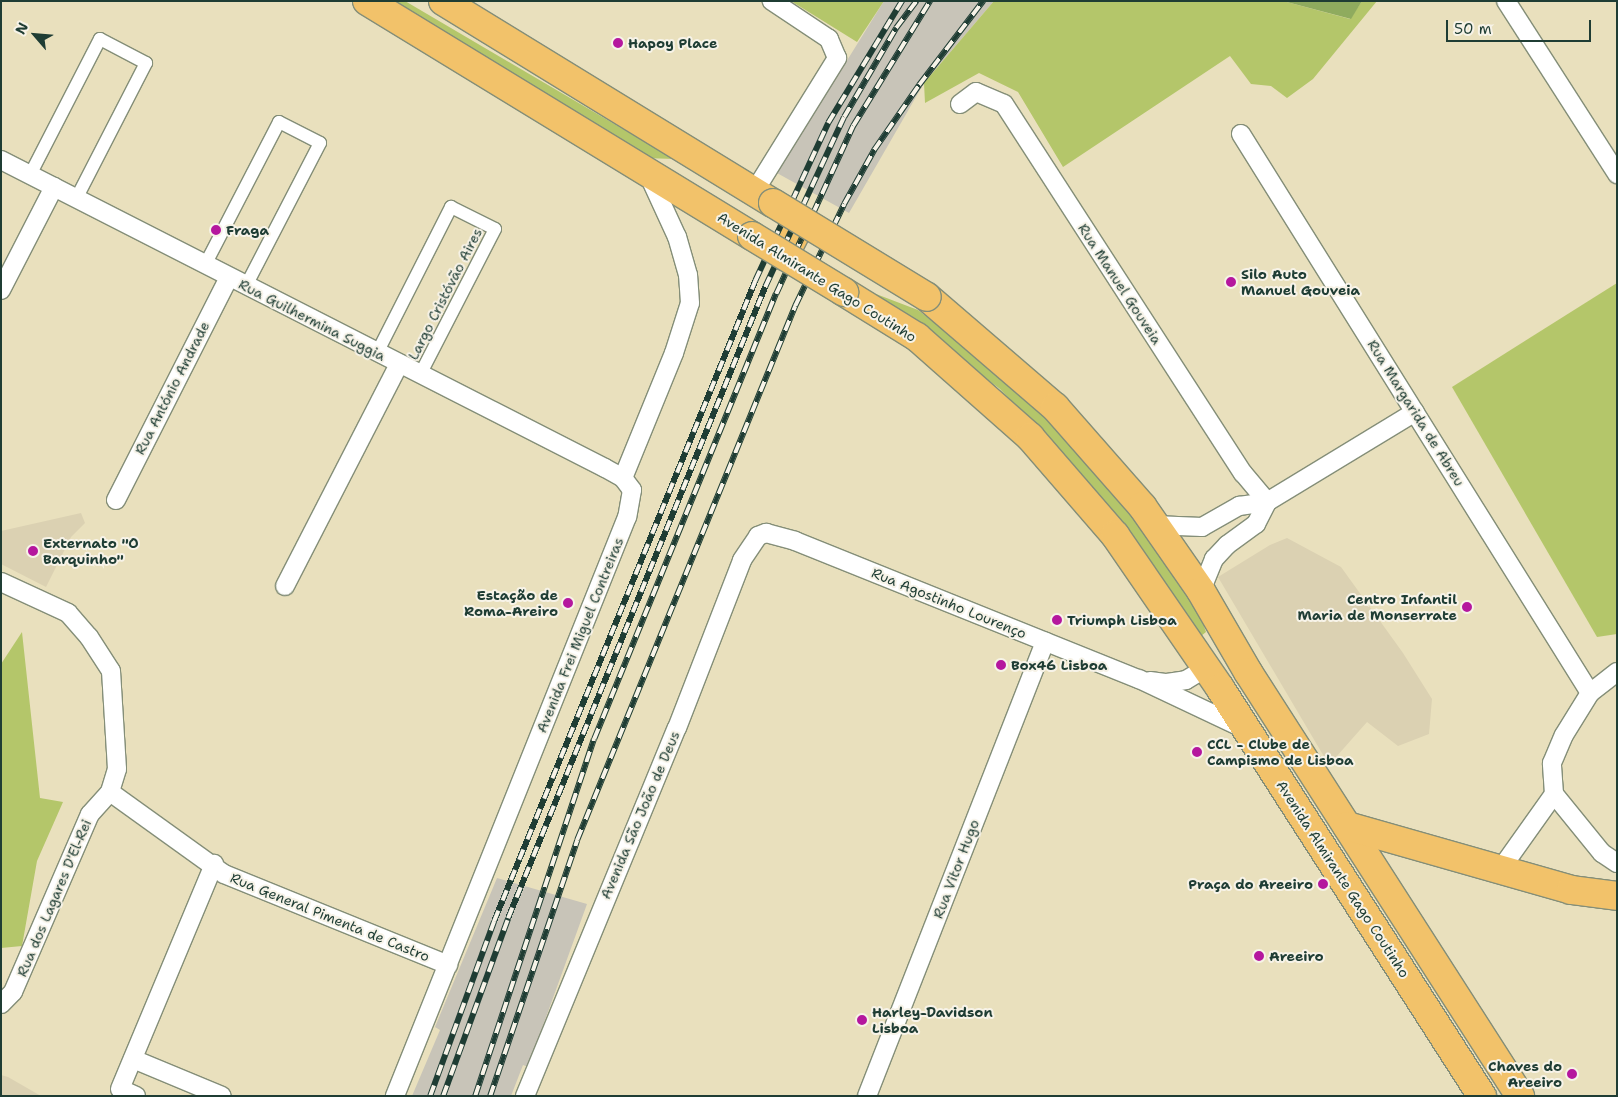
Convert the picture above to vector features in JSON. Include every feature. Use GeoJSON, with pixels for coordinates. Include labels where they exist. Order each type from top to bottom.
{"type":"FeatureCollection","features":[{"type":"Feature","properties":{"kind":"main road","name":"Avenida Almirante Gago Coutinho"},"geometry":{"type":"LineString","coordinates":[[367,1],[917,337],[1030,437],[1115,535],[1248,730],[1482,1096]]}},
{"type":"Feature","properties":{"kind":"main road"},"geometry":{"type":"LineString","coordinates":[[443,1],[927,297],[1055,406],[1142,506],[1201,591],[1347,826],[1520,1096]]}},
{"type":"Feature","properties":{"kind":"main road"},"geometry":{"type":"LineString","coordinates":[[720,217],[764,197]]}},
{"type":"Feature","properties":{"kind":"main road"},"geometry":{"type":"LineString","coordinates":[[784,256],[802,220]]}},
{"type":"Feature","properties":{"kind":"main road"},"geometry":{"type":"LineString","coordinates":[[1206,668],[1215,657],[1221,642],[1218,621]]}},
{"type":"Feature","properties":{"kind":"main road"},"geometry":{"type":"LineString","coordinates":[[1347,826],[1571,890],[1617,896]]}},
{"type":"Feature","properties":{"kind":"main road"},"geometry":{"type":"LineString","coordinates":[[1571,890],[1617,913]]}},
{"type":"Feature","properties":{"kind":"street"},"geometry":{"type":"LineString","coordinates":[[764,197],[837,58],[828,39],[772,1]]}},
{"type":"Feature","properties":{"kind":"street"},"geometry":{"type":"LineString","coordinates":[[1506,1],[1617,174]]}},
{"type":"Feature","properties":{"kind":"street"},"geometry":{"type":"LineString","coordinates":[[30,175],[100,39],[146,63],[76,199]]}},
{"type":"Feature","properties":{"kind":"street","name":"Rua Manuel Gouveia"},"geometry":{"type":"LineString","coordinates":[[960,104],[976,92],[1004,104],[1243,473],[1267,502]]}},
{"type":"Feature","properties":{"kind":"street"},"geometry":{"type":"LineString","coordinates":[[206,265],[279,122],[320,142],[246,286]]}},
{"type":"Feature","properties":{"kind":"street","name":"Rua Margarida de Abreu"},"geometry":{"type":"LineString","coordinates":[[1241,134],[1590,693]]}},
{"type":"Feature","properties":{"kind":"street","name":"Rua Guilhermina Suggia"},"geometry":{"type":"LineString","coordinates":[[1,160],[623,478]]}},
{"type":"Feature","properties":{"kind":"street"},"geometry":{"type":"LineString","coordinates":[[623,478],[674,353],[690,303],[688,276],[677,237],[647,172]]}},
{"type":"Feature","properties":{"kind":"street"},"geometry":{"type":"LineString","coordinates":[[1,290],[54,187]]}},
{"type":"Feature","properties":{"kind":"street","name":"Largo Cristóvão Aires"},"geometry":{"type":"LineString","coordinates":[[377,353],[451,207],[495,229],[420,375]]}},
{"type":"Feature","properties":{"kind":"street","name":"Rua António Andrade"},"geometry":{"type":"LineString","coordinates":[[116,500],[229,277]]}},
{"type":"Feature","properties":{"kind":"street"},"geometry":{"type":"LineString","coordinates":[[285,586],[399,364]]}},
{"type":"Feature","properties":{"kind":"street"},"geometry":{"type":"LineString","coordinates":[[1154,525],[1202,527],[1239,506],[1267,502],[1414,412]]}},
{"type":"Feature","properties":{"kind":"street","name":"Avenida Frei Miguel Contreiras"},"geometry":{"type":"LineString","coordinates":[[395,1096],[534,753],[630,509],[632,490],[623,478]]}},
{"type":"Feature","properties":{"kind":"street"},"geometry":{"type":"LineString","coordinates":[[1201,591],[1214,560],[1227,545],[1256,524],[1267,502]]}},
{"type":"Feature","properties":{"kind":"street","name":"Rua Agostinho Lourenço"},"geometry":{"type":"LineString","coordinates":[[758,536],[766,533],[778,535],[1139,679],[1248,730]]}},
{"type":"Feature","properties":{"kind":"street","name":"Avenida São João de Deus"},"geometry":{"type":"LineString","coordinates":[[525,1096],[677,728],[742,560],[758,536]]}},
{"type":"Feature","properties":{"kind":"street","name":"Rua dos Lagares D'El-Rei"},"geometry":{"type":"LineString","coordinates":[[1,582],[68,613],[89,637],[112,671],[117,769],[110,792],[90,814],[13,992],[1,1004]]}},
{"type":"Feature","properties":{"kind":"street","name":"Rua Vitor Hugo"},"geometry":{"type":"LineString","coordinates":[[867,1096],[1045,642]]}},
{"type":"Feature","properties":{"kind":"street","name":"Rua Agostinho Lourenço"},"geometry":{"type":"LineString","coordinates":[[1139,679],[1167,683],[1186,680],[1206,668]]}},
{"type":"Feature","properties":{"kind":"street"},"geometry":{"type":"LineString","coordinates":[[1617,672],[1590,693],[1564,735],[1552,762],[1554,794],[1602,853],[1617,862]]}},
{"type":"Feature","properties":{"kind":"street","name":"Rua General Pimenta de Castro"},"geometry":{"type":"LineString","coordinates":[[110,792],[214,864],[224,874],[448,965]]}},
{"type":"Feature","properties":{"kind":"street"},"geometry":{"type":"LineString","coordinates":[[1500,870],[1554,794]]}},
{"type":"Feature","properties":{"kind":"street","name":"Rua General Pimenta de Castro"},"geometry":{"type":"LineString","coordinates":[[128,1092],[133,1059],[214,864]]}},
{"type":"Feature","properties":{"kind":"street"},"geometry":{"type":"LineString","coordinates":[[133,1059],[222,1096]]}},
{"type":"Feature","properties":{"kind":"shaded area"},"geometry":{"type":"Polygon","coordinates":[[[884,1],[994,1],[924,83],[849,213],[777,173],[884,1]]]}},
{"type":"Feature","properties":{"kind":"shaded area","name":"Externato \"O Barquinho\""},"geometry":{"type":"Polygon","coordinates":[[[81,513],[85,523],[71,537],[46,587],[1,564],[1,531],[81,513]]]}},
{"type":"Feature","properties":{"kind":"shaded area"},"geometry":{"type":"Polygon","coordinates":[[[1287,538],[1341,567],[1403,653],[1432,699],[1429,734],[1398,746],[1367,722],[1329,765],[1218,577],[1270,545],[1287,538]]]}},
{"type":"Feature","properties":{"kind":"shaded area"},"geometry":{"type":"Polygon","coordinates":[[[497,878],[587,904],[528,1067],[523,1065],[511,1096],[412,1096],[440,1030],[435,1027],[497,878]]]}},
{"type":"Feature","properties":{"kind":"shaded area"},"geometry":{"type":"Polygon","coordinates":[[[1,1075],[8,1077],[41,1096],[1,1096],[1,1075]]]}},
{"type":"Feature","properties":{"kind":"green space"},"geometry":{"type":"Polygon","coordinates":[[[388,1],[405,1],[674,159],[645,158],[388,1]]]}},
{"type":"Feature","properties":{"kind":"green space"},"geometry":{"type":"Polygon","coordinates":[[[791,1],[884,1],[857,42],[791,1]]]}},
{"type":"Feature","properties":{"kind":"green space"},"geometry":{"type":"Polygon","coordinates":[[[994,1],[1283,1],[1350,19],[1362,1],[1377,1],[1313,79],[1287,98],[1271,86],[1251,84],[1230,56],[1063,167],[1018,92],[979,73],[925,103],[924,83],[994,1]]]}},
{"type":"Feature","properties":{"kind":"green space"},"geometry":{"type":"Polygon","coordinates":[[[1283,1],[1362,1],[1351,19],[1283,1]]]}},
{"type":"Feature","properties":{"kind":"green space"},"geometry":{"type":"Polygon","coordinates":[[[1617,283],[1617,634],[1597,637],[1452,387],[1617,283]]]}},
{"type":"Feature","properties":{"kind":"green space"},"geometry":{"type":"Polygon","coordinates":[[[876,294],[918,310],[1005,378],[1084,457],[1151,540],[1198,609],[1206,632],[1201,636],[1140,545],[1074,467],[1000,389],[911,321],[874,297],[876,294]]]}},
{"type":"Feature","properties":{"kind":"green space"},"geometry":{"type":"Polygon","coordinates":[[[22,632],[40,798],[63,802],[37,861],[22,946],[1,948],[1,664],[22,632]]]}},
{"type":"Feature","properties":{"kind":"railway"},"geometry":{"type":"LineString","coordinates":[[430,1096],[494,921],[755,281],[828,123],[902,1]]}},
{"type":"Feature","properties":{"kind":"railway"},"geometry":{"type":"LineString","coordinates":[[443,1096],[508,918],[765,287],[844,117],[896,28],[916,1]]}},
{"type":"Feature","properties":{"kind":"railway"},"geometry":{"type":"LineString","coordinates":[[475,1096],[594,739],[776,294],[853,126],[930,1]]}},
{"type":"Feature","properties":{"kind":"railway"},"geometry":{"type":"LineString","coordinates":[[490,1096],[577,840],[795,306],[844,204],[874,150],[919,85],[983,1]]}},
{"type":"Feature","properties":{"kind":"place","name":"Hapoy Place"},"geometry":{"type":"Point","coordinates":[618,43]}},
{"type":"Feature","properties":{"kind":"place","name":"Fraga"},"geometry":{"type":"Point","coordinates":[216,230]}},
{"type":"Feature","properties":{"kind":"place","name":"Silo Auto Manuel Gouveia"},"geometry":{"type":"Point","coordinates":[1231,282]}},
{"type":"Feature","properties":{"kind":"place","name":"Externato \"O Barquinho\""},"geometry":{"type":"Point","coordinates":[33,551]}},
{"type":"Feature","properties":{"kind":"place","name":"Estação de Roma-Areiro"},"geometry":{"type":"Point","coordinates":[568,603]}},
{"type":"Feature","properties":{"kind":"place","name":"Centro Infantil Maria de Monserrate"},"geometry":{"type":"Point","coordinates":[1467,607]}},
{"type":"Feature","properties":{"kind":"place","name":"Triumph Lisboa"},"geometry":{"type":"Point","coordinates":[1057,620]}},
{"type":"Feature","properties":{"kind":"place","name":"Box46 Lisboa"},"geometry":{"type":"Point","coordinates":[1001,665]}},
{"type":"Feature","properties":{"kind":"place","name":"CCL - Clube de Campismo de Lisboa"},"geometry":{"type":"Point","coordinates":[1197,752]}},
{"type":"Feature","properties":{"kind":"place","name":"Praça do Areeiro"},"geometry":{"type":"Point","coordinates":[1323,884]}},
{"type":"Feature","properties":{"kind":"place","name":"Areeiro"},"geometry":{"type":"Point","coordinates":[1259,956]}},
{"type":"Feature","properties":{"kind":"place","name":"Harley-Davidson Lisboa"},"geometry":{"type":"Point","coordinates":[862,1020]}},
{"type":"Feature","properties":{"kind":"place","name":"Chaves do Areeiro"},"geometry":{"type":"Point","coordinates":[1572,1074]}}]}
